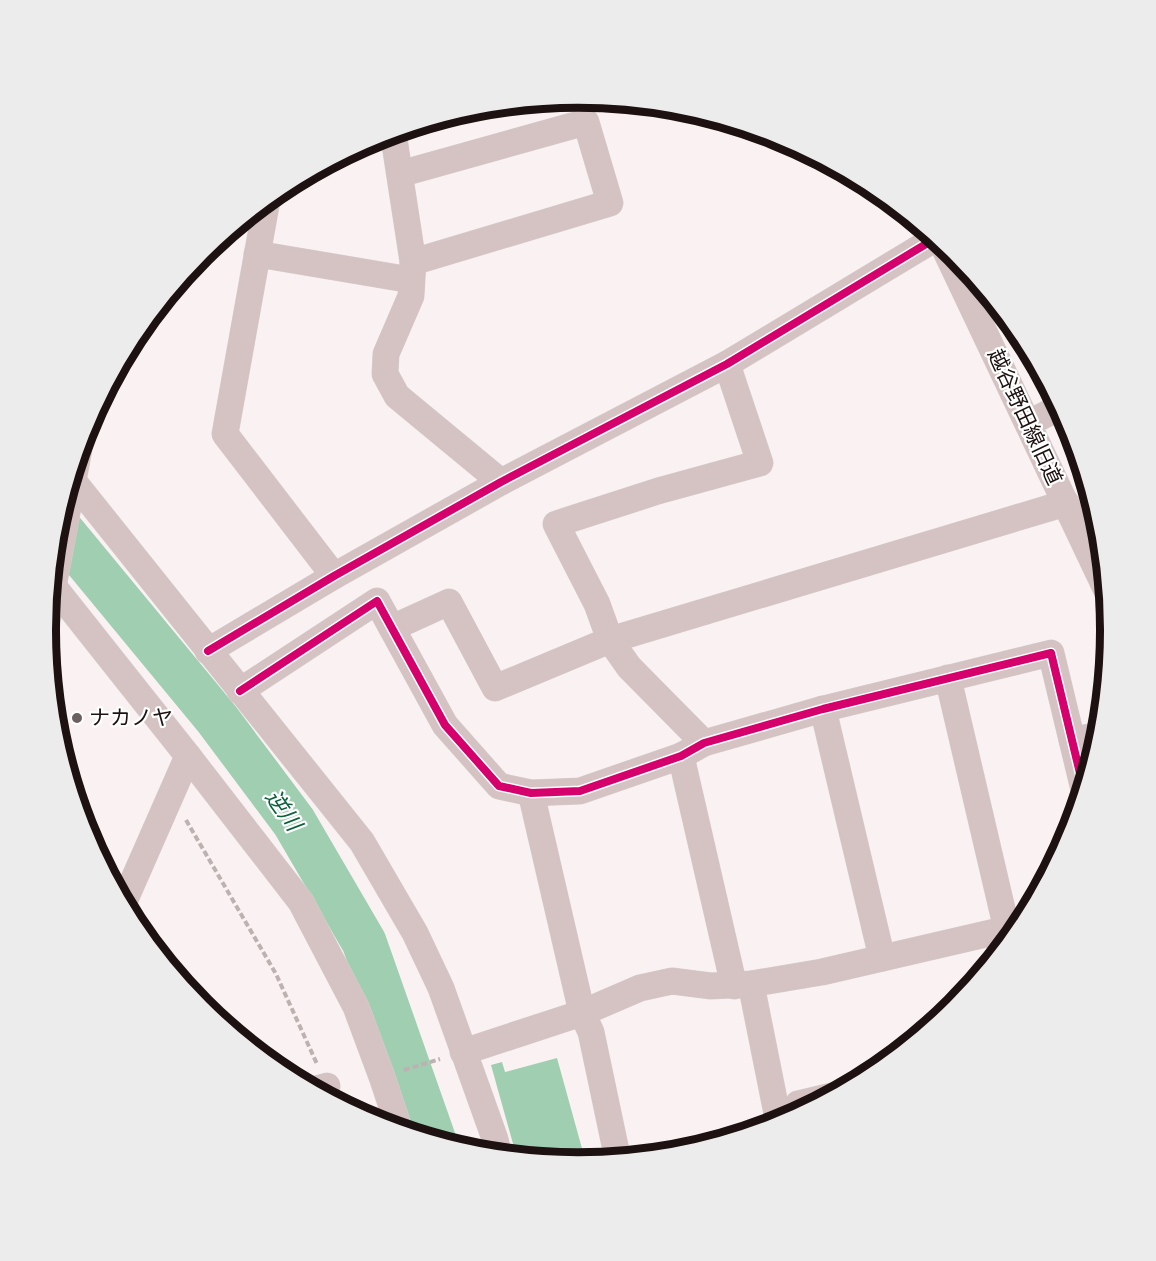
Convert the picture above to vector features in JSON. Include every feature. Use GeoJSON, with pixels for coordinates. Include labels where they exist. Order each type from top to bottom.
{"type":"FeatureCollection","features":[{"type":"Feature","properties":{"kind":"street"},"geometry":{"type":"LineString","coordinates":[[257,254],[412,271],[610,203],[586,122],[400,174]]}},
{"type":"Feature","properties":{"kind":"street"},"geometry":{"type":"LineString","coordinates":[[395,142],[412,271],[411,296],[386,354],[385,374],[397,396],[501,482]]}},
{"type":"Feature","properties":{"kind":"street"},"geometry":{"type":"LineString","coordinates":[[265,213],[225,434],[334,576]]}},
{"type":"Feature","properties":{"kind":"street"},"geometry":{"type":"LineString","coordinates":[[208,651],[334,576],[501,482],[727,364],[928,243]]}},
{"type":"Feature","properties":{"kind":"street","name":"越谷野田線旧道"},"geometry":{"type":"LineString","coordinates":[[965,280],[1066,503],[1091,535]]}},
{"type":"Feature","properties":{"kind":"street"},"geometry":{"type":"LineString","coordinates":[[704,743],[629,667],[610,640],[597,604],[556,524],[658,491],[760,463],[727,364]]}},
{"type":"Feature","properties":{"kind":"street"},"geometry":{"type":"LineString","coordinates":[[1029,423],[1052,411]]}},
{"type":"Feature","properties":{"kind":"street"},"geometry":{"type":"LineString","coordinates":[[75,489],[362,842],[415,933],[441,988],[455,1054],[495,1138],[497,1147]]}},
{"type":"Feature","properties":{"kind":"street"},"geometry":{"type":"LineString","coordinates":[[392,628],[449,602],[495,688],[610,640],[1066,503]]}},
{"type":"Feature","properties":{"kind":"street"},"geometry":{"type":"LineString","coordinates":[[58,587],[301,902],[356,1007],[396,1120]]}},
{"type":"Feature","properties":{"kind":"street"},"geometry":{"type":"LineString","coordinates":[[240,691],[377,601],[445,725],[499,786],[531,793],[580,791],[681,756],[704,743],[823,709],[1051,653],[1080,775]]}},
{"type":"Feature","properties":{"kind":"street"},"geometry":{"type":"LineString","coordinates":[[948,678],[1012,921]]}},
{"type":"Feature","properties":{"kind":"street"},"geometry":{"type":"LineString","coordinates":[[823,709],[882,958]]}},
{"type":"Feature","properties":{"kind":"street"},"geometry":{"type":"LineString","coordinates":[[1072,740],[1089,737]]}},
{"type":"Feature","properties":{"kind":"street"},"geometry":{"type":"LineString","coordinates":[[127,894],[188,756]]}},
{"type":"Feature","properties":{"kind":"street"},"geometry":{"type":"LineString","coordinates":[[681,756],[775,1114]]}},
{"type":"Feature","properties":{"kind":"street"},"geometry":{"type":"LineString","coordinates":[[531,793],[582,1013],[591,1032],[616,1152]]}},
{"type":"Feature","properties":{"kind":"street"},"geometry":{"type":"LineString","coordinates":[[455,1054],[582,1013],[640,988],[672,981],[711,986],[742,985],[822,972],[1006,930]]}},
{"type":"Feature","properties":{"kind":"path"},"geometry":{"type":"LineString","coordinates":[[172,796],[276,974],[318,1084]]}},
{"type":"Feature","properties":{"kind":"path"},"geometry":{"type":"LineString","coordinates":[[405,1070],[455,1054]]}},
{"type":"Feature","properties":{"kind":"shaded area"},"geometry":{"type":"Polygon","coordinates":[[[557,1058],[583,1153],[515,1149],[491,1065],[502,1062],[505,1072],[557,1058]]]}},
{"type":"Feature","properties":{"kind":"waterway","name":"逆川"},"geometry":{"type":"LineString","coordinates":[[65,535],[217,719],[294,822],[364,942],[431,1131]]}},
{"type":"Feature","properties":{"kind":"cycle path"},"geometry":{"type":"LineString","coordinates":[[208,651],[334,576],[501,482],[727,364],[928,243]]}},
{"type":"Feature","properties":{"kind":"cycle path"},"geometry":{"type":"LineString","coordinates":[[240,691],[377,601],[445,725],[499,786],[531,793],[580,791],[681,756],[704,743],[823,709],[1051,653],[1080,775]]}},
{"type":"Feature","properties":{"kind":"place","name":"ナカノヤ"},"geometry":{"type":"Point","coordinates":[77,718]}}]}
